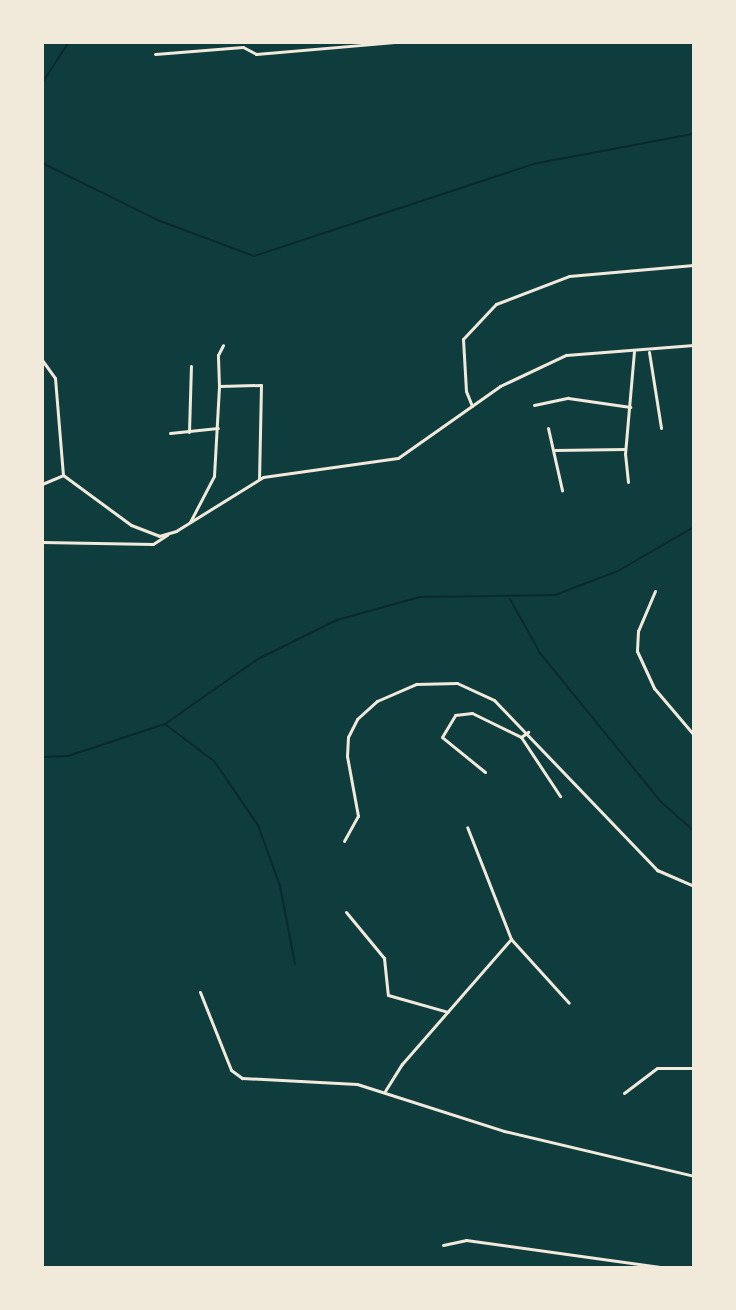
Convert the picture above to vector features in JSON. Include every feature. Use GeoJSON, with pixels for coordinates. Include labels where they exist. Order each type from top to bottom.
{"type":"FeatureCollection","features":[{"type":"Feature","properties":{"kind":"street"},"geometry":{"type":"LineString","coordinates":[[155,54],[242,45],[256,54],[397,42]]}},
{"type":"Feature","properties":{"kind":"street"},"geometry":{"type":"LineString","coordinates":[[472,406],[466,391],[463,339],[496,304],[569,276],[694,265]]}},
{"type":"Feature","properties":{"kind":"street"},"geometry":{"type":"LineString","coordinates":[[190,522],[214,476],[218,428],[218,355],[223,345]]}},
{"type":"Feature","properties":{"kind":"street"},"geometry":{"type":"LineString","coordinates":[[42,542],[153,544],[259,479],[398,458],[510,380],[566,355],[649,351],[694,345]]}},
{"type":"Feature","properties":{"kind":"street"},"geometry":{"type":"LineString","coordinates":[[628,482],[625,449],[634,351]]}},
{"type":"Feature","properties":{"kind":"street"},"geometry":{"type":"LineString","coordinates":[[649,351],[661,428]]}},
{"type":"Feature","properties":{"kind":"street"},"geometry":{"type":"LineString","coordinates":[[42,360],[55,378],[63,475],[137,528],[167,535]]}},
{"type":"Feature","properties":{"kind":"street"},"geometry":{"type":"LineString","coordinates":[[189,432],[191,366]]}},
{"type":"Feature","properties":{"kind":"street"},"geometry":{"type":"LineString","coordinates":[[219,386],[261,385],[259,479]]}},
{"type":"Feature","properties":{"kind":"street"},"geometry":{"type":"LineString","coordinates":[[534,405],[568,398],[630,407]]}},
{"type":"Feature","properties":{"kind":"street"},"geometry":{"type":"LineString","coordinates":[[170,433],[218,428]]}},
{"type":"Feature","properties":{"kind":"street"},"geometry":{"type":"LineString","coordinates":[[548,428],[562,490]]}},
{"type":"Feature","properties":{"kind":"street"},"geometry":{"type":"LineString","coordinates":[[555,450],[625,449]]}},
{"type":"Feature","properties":{"kind":"street"},"geometry":{"type":"LineString","coordinates":[[42,484],[63,475]]}},
{"type":"Feature","properties":{"kind":"street"},"geometry":{"type":"LineString","coordinates":[[655,591],[638,631],[637,651],[650,683],[694,735]]}},
{"type":"Feature","properties":{"kind":"street"},"geometry":{"type":"LineString","coordinates":[[344,841],[357,824],[359,807],[348,737],[362,712],[385,696],[423,683],[457,683],[488,694],[528,732],[657,870],[694,886]]}},
{"type":"Feature","properties":{"kind":"street"},"geometry":{"type":"LineString","coordinates":[[485,772],[442,737],[455,715],[472,713],[521,737],[560,796]]}},
{"type":"Feature","properties":{"kind":"street"},"geometry":{"type":"LineString","coordinates":[[521,737],[528,732]]}},
{"type":"Feature","properties":{"kind":"street"},"geometry":{"type":"LineString","coordinates":[[467,827],[511,939],[569,1003]]}},
{"type":"Feature","properties":{"kind":"street"},"geometry":{"type":"LineString","coordinates":[[346,912],[384,958],[388,995],[448,1012]]}},
{"type":"Feature","properties":{"kind":"street"},"geometry":{"type":"LineString","coordinates":[[385,1091],[511,939]]}},
{"type":"Feature","properties":{"kind":"street"},"geometry":{"type":"LineString","coordinates":[[200,992],[228,1065],[238,1077],[354,1084],[385,1091],[504,1131],[694,1176]]}},
{"type":"Feature","properties":{"kind":"street"},"geometry":{"type":"LineString","coordinates":[[624,1093],[657,1068],[694,1068]]}},
{"type":"Feature","properties":{"kind":"street"},"geometry":{"type":"LineString","coordinates":[[443,1245],[466,1240],[669,1268]]}},
{"type":"Feature","properties":{"kind":"waterway"},"geometry":{"type":"LineString","coordinates":[[42,83],[69,42]]}},
{"type":"Feature","properties":{"kind":"waterway"},"geometry":{"type":"LineString","coordinates":[[42,163],[160,221],[254,256],[533,164],[694,134]]}},
{"type":"Feature","properties":{"kind":"waterway"},"geometry":{"type":"LineString","coordinates":[[42,757],[68,756],[165,724],[258,659],[337,620],[420,597],[555,595],[618,571],[694,527]]}},
{"type":"Feature","properties":{"kind":"waterway"},"geometry":{"type":"LineString","coordinates":[[510,599],[540,653],[661,802],[694,831]]}},
{"type":"Feature","properties":{"kind":"waterway"},"geometry":{"type":"LineString","coordinates":[[165,724],[214,761],[258,825],[280,886],[295,964]]}}]}
